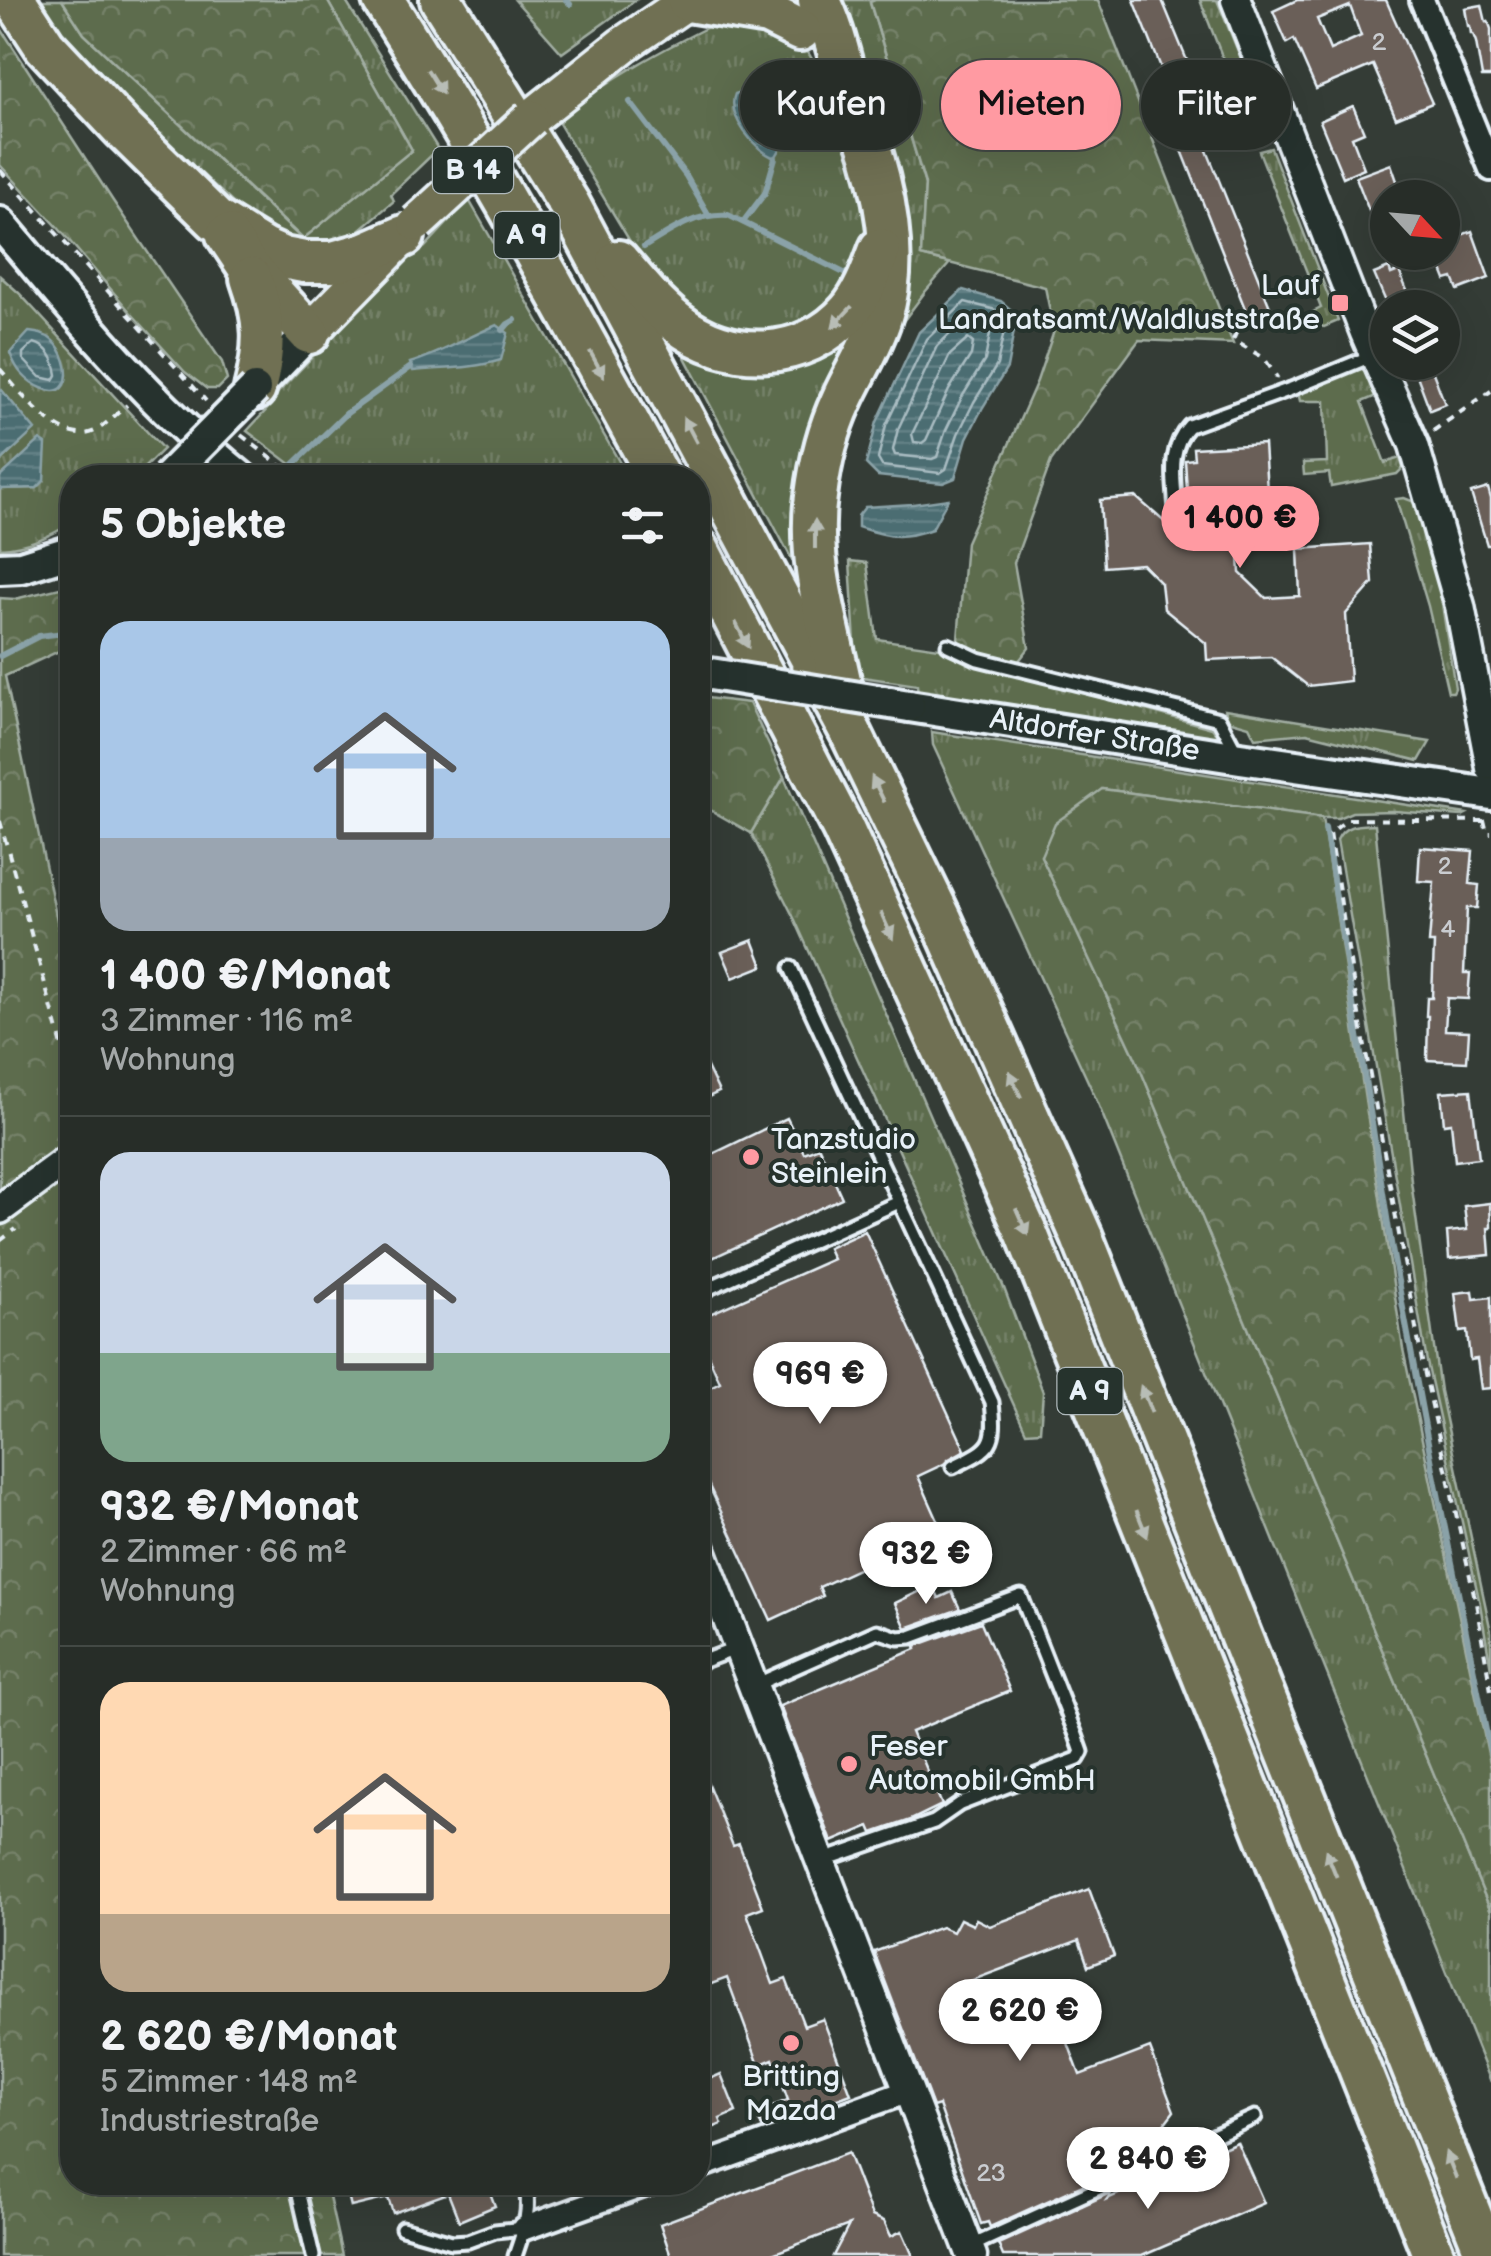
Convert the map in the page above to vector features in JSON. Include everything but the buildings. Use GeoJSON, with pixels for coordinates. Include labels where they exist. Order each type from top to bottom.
{"type":"FeatureCollection","features":[{"type":"Feature","properties":{"kind":"highway"},"geometry":{"type":"LineString","coordinates":[[14,0],[44,46],[319,323]]}},
{"type":"Feature","properties":{"kind":"highway","name":"A 9"},"geometry":{"type":"LineString","coordinates":[[383,0],[533,246],[652,465]]}},
{"type":"Feature","properties":{"kind":"highway","name":"A 9"},"geometry":{"type":"LineString","coordinates":[[441,0],[569,204],[708,465]]}},
{"type":"Feature","properties":{"kind":"highway"},"geometry":{"type":"LineString","coordinates":[[688,0],[768,14],[811,8],[850,94],[883,199],[890,258],[888,290],[880,321],[829,434],[815,500],[814,550],[851,732]]}},
{"type":"Feature","properties":{"kind":"highway"},"geometry":{"type":"LineString","coordinates":[[569,204],[677,324],[728,349],[757,354],[779,352],[830,330],[852,309],[886,231]]}},
{"type":"Feature","properties":{"kind":"highway"},"geometry":{"type":"LineString","coordinates":[[255,257],[333,262],[365,252],[410,230]]}},
{"type":"Feature","properties":{"kind":"highway"},"geometry":{"type":"LineString","coordinates":[[255,257],[264,332],[264,355],[255,389]]}},
{"type":"Feature","properties":{"kind":"highway","name":"A 9"},"geometry":{"type":"LineString","coordinates":[[710,468],[851,732],[950,938],[1082,1238],[1487,2256]]}},
{"type":"Feature","properties":{"kind":"highway","name":"A 9"},"geometry":{"type":"LineString","coordinates":[[710,572],[843,828],[1027,1234],[1434,2256]]}},
{"type":"Feature","properties":{"kind":"main road","name":"B 14"},"geometry":{"type":"LineString","coordinates":[[319,323],[488,156],[578,80],[688,0]]}},
{"type":"Feature","properties":{"kind":"main road"},"geometry":{"type":"LineString","coordinates":[[0,223],[72,310],[146,390],[228,465]]}},
{"type":"Feature","properties":{"kind":"main road"},"geometry":{"type":"LineString","coordinates":[[0,257],[22,266],[72,310]]}},
{"type":"Feature","properties":{"kind":"main road"},"geometry":{"type":"LineString","coordinates":[[180,465],[319,323]]}},
{"type":"Feature","properties":{"kind":"main road"},"geometry":{"type":"LineString","coordinates":[[0,568],[22,567],[60,556]]}},
{"type":"Feature","properties":{"kind":"main road","name":"Altdorfer Straße"},"geometry":{"type":"LineString","coordinates":[[710,674],[1240,758],[1485,810]]}},
{"type":"Feature","properties":{"kind":"street"},"geometry":{"type":"LineString","coordinates":[[1236,0],[1370,345]]}},
{"type":"Feature","properties":{"kind":"street"},"geometry":{"type":"LineString","coordinates":[[1422,0],[1484,133],[1491,169]]}},
{"type":"Feature","properties":{"kind":"street"},"geometry":{"type":"LineString","coordinates":[[1385,380],[1414,445],[1460,606],[1491,768]]}},
{"type":"Feature","properties":{"kind":"street"},"geometry":{"type":"LineString","coordinates":[[0,1209],[60,1165]]}},
{"type":"Feature","properties":{"kind":"street"},"geometry":{"type":"LineString","coordinates":[[710,1579],[970,2251]]}},
{"type":"Feature","properties":{"kind":"street"},"geometry":{"type":"LineString","coordinates":[[710,2155],[909,2091]]}},
{"type":"Feature","properties":{"kind":"street"},"geometry":{"type":"LineString","coordinates":[[525,2228],[618,2195]]}},
{"type":"Feature","properties":{"kind":"lane"},"geometry":{"type":"LineString","coordinates":[[1176,514],[1174,447],[1189,426],[1370,357]]}},
{"type":"Feature","properties":{"kind":"lane"},"geometry":{"type":"LineString","coordinates":[[948,644],[978,659],[1219,719],[1240,758]]}},
{"type":"Feature","properties":{"kind":"lane"},"geometry":{"type":"LineString","coordinates":[[791,968],[992,1402],[995,1428],[991,1444],[952,1467]]}},
{"type":"Feature","properties":{"kind":"lane"},"geometry":{"type":"LineString","coordinates":[[710,1288],[899,1202]]}},
{"type":"Feature","properties":{"kind":"lane"},"geometry":{"type":"LineString","coordinates":[[753,1686],[877,1631],[898,1638],[911,1637],[1021,1596],[1076,1735],[1082,1752],[1078,1759],[960,1804],[934,1822],[820,1861]]}},
{"type":"Feature","properties":{"kind":"lane"},"geometry":{"type":"LineString","coordinates":[[710,1659],[738,1648]]}},
{"type":"Feature","properties":{"kind":"lane"},"geometry":{"type":"LineString","coordinates":[[970,2251],[1255,2117]]}},
{"type":"Feature","properties":{"kind":"lane"},"geometry":{"type":"LineString","coordinates":[[299,2195],[313,2256]]}},
{"type":"Feature","properties":{"kind":"lane"},"geometry":{"type":"LineString","coordinates":[[515,2256],[525,2228],[527,2195]]}},
{"type":"Feature","properties":{"kind":"lane"},"geometry":{"type":"LineString","coordinates":[[402,2228],[452,2242],[525,2228]]}},
{"type":"Feature","properties":{"kind":"path"},"geometry":{"type":"LineString","coordinates":[[0,170],[208,403]]}},
{"type":"Feature","properties":{"kind":"path"},"geometry":{"type":"LineString","coordinates":[[1246,320],[1233,340],[1264,358],[1278,378],[1280,393]]}},
{"type":"Feature","properties":{"kind":"path"},"geometry":{"type":"LineString","coordinates":[[0,368],[44,416],[56,425],[78,432],[93,432],[146,390]]}},
{"type":"Feature","properties":{"kind":"path"},"geometry":{"type":"LineString","coordinates":[[1414,445],[1491,391]]}},
{"type":"Feature","properties":{"kind":"path"},"geometry":{"type":"LineString","coordinates":[[232,426],[281,465]]}},
{"type":"Feature","properties":{"kind":"path"},"geometry":{"type":"LineString","coordinates":[[1491,833],[1485,810],[1348,818],[1330,834],[1422,1361],[1491,1691]]}},
{"type":"Feature","properties":{"kind":"path"},"geometry":{"type":"LineString","coordinates":[[0,821],[60,1038]]}},
{"type":"Feature","properties":{"kind":"path"},"geometry":{"type":"LineString","coordinates":[[1481,1634],[1491,1630]]}},
{"type":"Feature","properties":{"kind":"green space"},"geometry":{"type":"Polygon","coordinates":[[[34,0],[62,0],[84,34],[302,239],[412,150],[327,0],[345,0],[438,149],[391,194],[394,201],[342,245],[282,249],[67,47],[34,0]]]}},
{"type":"Feature","properties":{"kind":"green space"},"geometry":{"type":"Polygon","coordinates":[[[62,0],[327,0],[412,150],[303,239],[84,34],[62,0]]]}},
{"type":"Feature","properties":{"kind":"green space"},"geometry":{"type":"Polygon","coordinates":[[[515,0],[636,0],[562,53],[515,0]]]}},
{"type":"Feature","properties":{"kind":"green space"},"geometry":{"type":"Polygon","coordinates":[[[841,0],[875,0],[870,3],[887,60],[862,60],[841,0]]]}},
{"type":"Feature","properties":{"kind":"green space"},"geometry":{"type":"Polygon","coordinates":[[[1098,0],[1141,110],[1141,150],[1157,150],[1233,344],[1139,340],[1051,461],[1014,563],[1029,648],[1014,667],[967,652],[958,640],[966,542],[1037,381],[1054,331],[1045,287],[921,256],[925,184],[915,150],[921,150],[921,60],[888,60],[870,2],[1098,0]]]}},
{"type":"Feature","properties":{"kind":"green space"},"geometry":{"type":"Polygon","coordinates":[[[1200,0],[1217,0],[1242,60],[1224,60],[1200,0]]]}},
{"type":"Feature","properties":{"kind":"green space"},"geometry":{"type":"Polygon","coordinates":[[[724,19],[798,36],[813,60],[740,60],[740,150],[854,150],[872,201],[868,248],[858,283],[813,327],[728,338],[658,288],[557,120],[596,91],[724,19]]]}},
{"type":"Feature","properties":{"kind":"green space"},"geometry":{"type":"Polygon","coordinates":[[[0,27],[222,362],[227,380],[218,389],[207,389],[185,372],[0,165],[0,27]]]}},
{"type":"Feature","properties":{"kind":"green space"},"geometry":{"type":"Polygon","coordinates":[[[878,150],[914,150],[925,185],[921,256],[950,263],[887,343],[878,150]]]}},
{"type":"Feature","properties":{"kind":"green space"},"geometry":{"type":"Polygon","coordinates":[[[1272,150],[1338,321],[1324,327],[1317,325],[1311,313],[1321,308],[1259,151],[1272,150]]]}},
{"type":"Feature","properties":{"kind":"green space"},"geometry":{"type":"Polygon","coordinates":[[[469,200],[621,465],[292,465],[247,431],[271,405],[269,402],[421,244],[425,247],[469,200]]]}},
{"type":"Feature","properties":{"kind":"green space"},"geometry":{"type":"Polygon","coordinates":[[[0,276],[163,449],[147,465],[60,465],[60,529],[20,546],[0,548],[0,489],[37,488],[44,481],[15,465],[0,477],[0,462],[34,430],[0,388],[0,276]]]}},
{"type":"Feature","properties":{"kind":"green space"},"geometry":{"type":"Polygon","coordinates":[[[861,309],[807,588],[678,344],[710,356],[861,309]]]}},
{"type":"Feature","properties":{"kind":"green space"},"geometry":{"type":"Polygon","coordinates":[[[1364,364],[1376,396],[1362,402],[1385,463],[1400,458],[1403,468],[1397,474],[1331,487],[1329,473],[1304,475],[1303,463],[1327,462],[1325,401],[1300,401],[1298,392],[1364,364]]]}},
{"type":"Feature","properties":{"kind":"green space"},"geometry":{"type":"Polygon","coordinates":[[[1404,498],[1418,508],[1440,591],[1453,692],[1448,692],[1428,606],[1396,499],[1404,498]]]}},
{"type":"Feature","properties":{"kind":"green space"},"geometry":{"type":"Polygon","coordinates":[[[850,561],[867,563],[877,639],[967,652],[967,661],[1212,728],[1220,738],[918,693],[917,685],[863,677],[856,660],[850,561]]]}},
{"type":"Feature","properties":{"kind":"green space"},"geometry":{"type":"Polygon","coordinates":[[[60,588],[60,651],[5,676],[60,935],[60,2195],[329,2195],[342,2256],[0,2256],[0,598],[15,599],[60,588]]]}},
{"type":"Feature","properties":{"kind":"green space"},"geometry":{"type":"Polygon","coordinates":[[[710,698],[749,703],[784,777],[751,833],[710,810],[710,698]]]}},
{"type":"Feature","properties":{"kind":"green space"},"geometry":{"type":"Polygon","coordinates":[[[1225,709],[1430,742],[1419,761],[1307,733],[1255,738],[1249,726],[1228,720],[1225,709]]]}},
{"type":"Feature","properties":{"kind":"green space"},"geometry":{"type":"Polygon","coordinates":[[[932,732],[1466,814],[1352,812],[1338,818],[1322,818],[1102,789],[1041,856],[1136,1059],[1491,1911],[1491,2082],[1097,1101],[933,745],[932,732]]]}},
{"type":"Feature","properties":{"kind":"green space"},"geometry":{"type":"Polygon","coordinates":[[[784,777],[1004,1288],[1043,1392],[1040,1431],[1026,1432],[795,920],[751,833],[784,777]]]}},
{"type":"Feature","properties":{"kind":"green space"},"geometry":{"type":"Polygon","coordinates":[[[1102,789],[1322,818],[1403,1349],[1491,1768],[1491,1911],[1136,1059],[1041,856],[1055,823],[1102,789]]]}},
{"type":"Feature","properties":{"kind":"green space"},"geometry":{"type":"Polygon","coordinates":[[[1375,824],[1411,1181],[1440,1391],[1491,1632],[1491,1669],[1427,1362],[1337,840],[1348,828],[1375,824]]]}},
{"type":"Feature","properties":{"kind":"water"},"geometry":{"type":"Polygon","coordinates":[[[740,92],[740,125],[733,102],[740,92]]]}},
{"type":"Feature","properties":{"kind":"water"},"geometry":{"type":"Polygon","coordinates":[[[762,150],[780,150],[775,158],[762,150]]]}},
{"type":"Feature","properties":{"kind":"water"},"geometry":{"type":"Polygon","coordinates":[[[963,290],[1001,301],[1017,315],[1007,368],[967,438],[955,478],[943,483],[878,476],[866,464],[877,422],[919,332],[963,290]]]}},
{"type":"Feature","properties":{"kind":"water"},"geometry":{"type":"Polygon","coordinates":[[[497,325],[508,333],[501,360],[413,371],[410,363],[497,325]]]}},
{"type":"Feature","properties":{"kind":"water"},"geometry":{"type":"Polygon","coordinates":[[[29,332],[47,336],[59,349],[67,374],[60,389],[36,385],[15,364],[10,353],[29,332]]]}},
{"type":"Feature","properties":{"kind":"water"},"geometry":{"type":"Polygon","coordinates":[[[0,388],[35,430],[0,462],[0,388]]]}},
{"type":"Feature","properties":{"kind":"water"},"geometry":{"type":"Polygon","coordinates":[[[40,440],[46,444],[44,481],[37,488],[0,489],[0,477],[40,440]]]}},
{"type":"Feature","properties":{"kind":"water"},"geometry":{"type":"Polygon","coordinates":[[[948,499],[932,529],[895,536],[858,527],[858,516],[865,507],[948,499]]]}},
{"type":"Feature","properties":{"kind":"waterway"},"geometry":{"type":"LineString","coordinates":[[566,0],[570,4]]}},
{"type":"Feature","properties":{"kind":"waterway"},"geometry":{"type":"LineString","coordinates":[[630,102],[686,176],[708,214]]}},
{"type":"Feature","properties":{"kind":"waterway"},"geometry":{"type":"LineString","coordinates":[[743,222],[765,193],[775,158]]}},
{"type":"Feature","properties":{"kind":"waterway"},"geometry":{"type":"LineString","coordinates":[[644,247],[694,220],[728,215],[846,274]]}},
{"type":"Feature","properties":{"kind":"waterway"},"geometry":{"type":"LineString","coordinates":[[503,330],[515,320]]}},
{"type":"Feature","properties":{"kind":"waterway"},"geometry":{"type":"LineString","coordinates":[[293,465],[347,413],[411,367]]}},
{"type":"Feature","properties":{"kind":"waterway"},"geometry":{"type":"LineString","coordinates":[[0,656],[39,636],[60,633]]}},
{"type":"Feature","properties":{"kind":"waterway"},"geometry":{"type":"LineString","coordinates":[[1325,828],[1392,1249],[1491,1755]]}},
{"type":"Feature","properties":{"kind":"place","name":"Lauf Landratsamt/Waldluststraße"},"geometry":{"type":"Point","coordinates":[1340,303]}},
{"type":"Feature","properties":{"kind":"place","name":"Tanzstudio Steinlein"},"geometry":{"type":"Point","coordinates":[751,1157]}},
{"type":"Feature","properties":{"kind":"place","name":"Feser Automobil GmbH"},"geometry":{"type":"Point","coordinates":[849,1764]}},
{"type":"Feature","properties":{"kind":"place","name":"Britting Mazda"},"geometry":{"type":"Point","coordinates":[791,2043]}}]}
